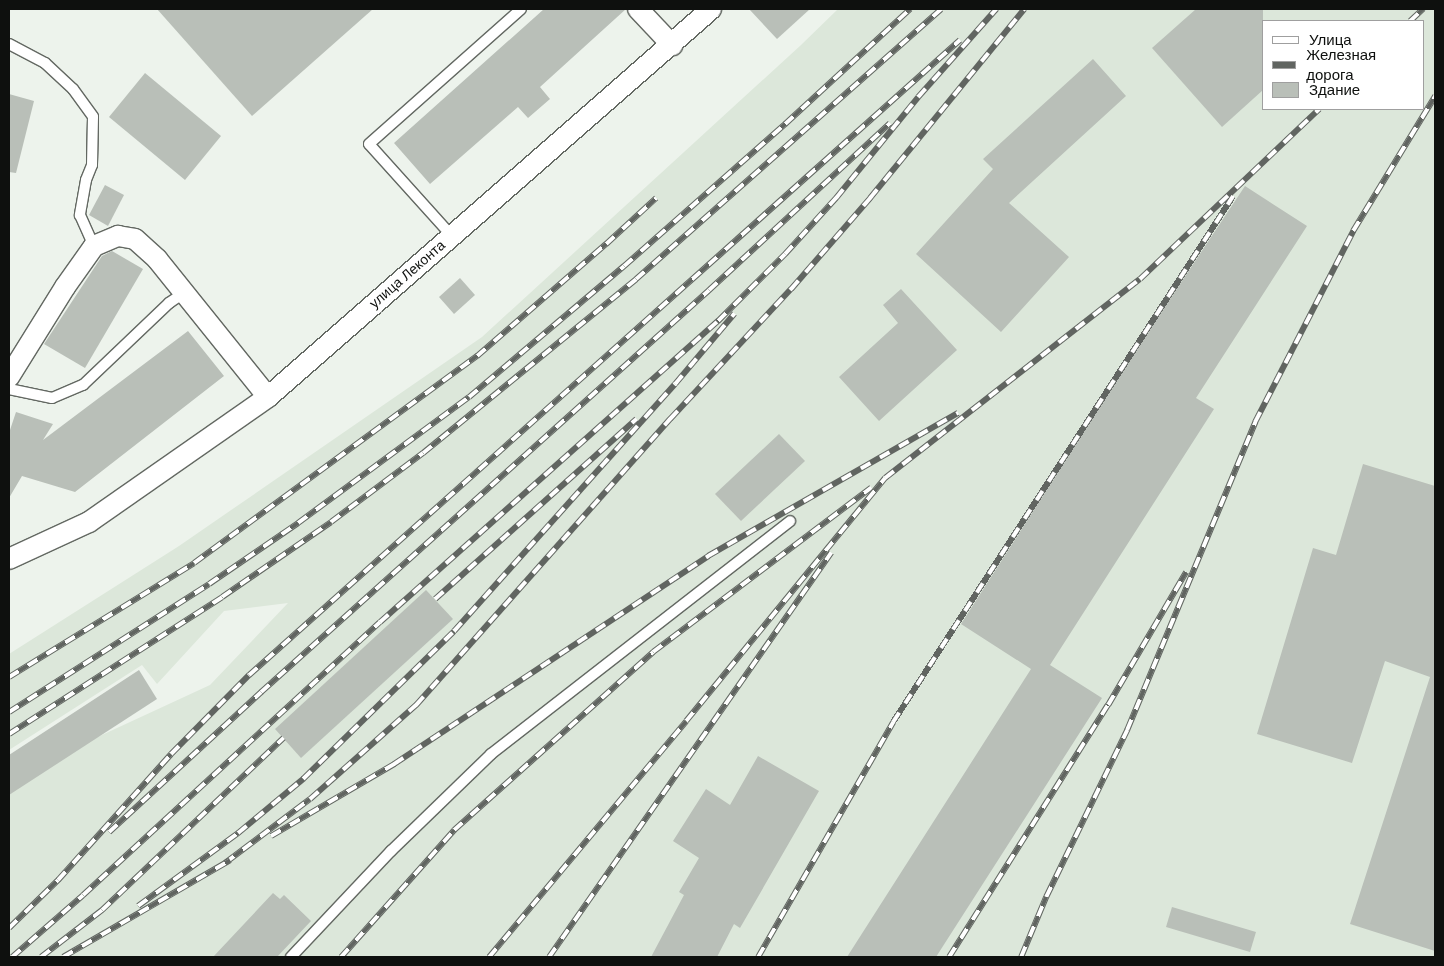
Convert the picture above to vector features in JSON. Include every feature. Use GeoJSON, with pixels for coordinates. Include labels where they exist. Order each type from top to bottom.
{"type":"FeatureCollection","features":[{"type":"Feature","properties":{"kind":"street"},"geometry":{"type":"LineString","coordinates":[[638,9],[672,45]]}},
{"type":"Feature","properties":{"kind":"street","name":"улица Леконта"},"geometry":{"type":"LineString","coordinates":[[9,559],[89,522],[268,397],[711,9]]}},
{"type":"Feature","properties":{"kind":"street"},"geometry":{"type":"LineString","coordinates":[[9,377],[65,287],[94,246],[118,236],[135,239],[157,259],[268,397]]}},
{"type":"Feature","properties":{"kind":"lane"},"geometry":{"type":"LineString","coordinates":[[451,236],[369,144],[521,9]]}},
{"type":"Feature","properties":{"kind":"lane"},"geometry":{"type":"LineString","coordinates":[[9,44],[45,63],[73,90],[93,116],[92,165],[86,180],[80,215],[94,246]]}},
{"type":"Feature","properties":{"kind":"lane"},"geometry":{"type":"LineString","coordinates":[[9,389],[52,398],[83,385],[169,303],[184,293]]}},
{"type":"Feature","properties":{"kind":"lane"},"geometry":{"type":"LineString","coordinates":[[291,957],[391,851],[491,754],[790,521]]}},
{"type":"Feature","properties":{"kind":"shaded area"},"geometry":{"type":"Polygon","coordinates":[[[838,9],[1435,9],[1435,957],[9,957],[9,778],[210,685],[288,603],[224,611],[157,684],[142,665],[9,750],[9,654],[179,546],[482,337],[838,9]]]}},
{"type":"Feature","properties":{"kind":"building"},"geometry":{"type":"Polygon","coordinates":[[[157,9],[373,9],[252,116],[157,9]]]}},
{"type":"Feature","properties":{"kind":"building"},"geometry":{"type":"Polygon","coordinates":[[[544,9],[626,9],[540,87],[550,99],[528,118],[518,107],[430,184],[394,143],[544,9]]]}},
{"type":"Feature","properties":{"kind":"building"},"geometry":{"type":"Polygon","coordinates":[[[749,9],[810,9],[777,39],[749,9]]]}},
{"type":"Feature","properties":{"kind":"building"},"geometry":{"type":"Polygon","coordinates":[[[1196,9],[1263,9],[1262,91],[1222,127],[1152,48],[1196,9]]]}},
{"type":"Feature","properties":{"kind":"building"},"geometry":{"type":"Polygon","coordinates":[[[1093,59],[1126,96],[1009,203],[1069,257],[1001,332],[916,254],[993,169],[983,159],[1093,59]]]}},
{"type":"Feature","properties":{"kind":"building"},"geometry":{"type":"Polygon","coordinates":[[[145,73],[221,136],[185,180],[109,117],[145,73]]]}},
{"type":"Feature","properties":{"kind":"building"},"geometry":{"type":"Polygon","coordinates":[[[9,94],[34,101],[16,173],[9,172],[9,94]]]}},
{"type":"Feature","properties":{"kind":"building"},"geometry":{"type":"Polygon","coordinates":[[[105,185],[124,195],[108,226],[89,215],[105,185]]]}},
{"type":"Feature","properties":{"kind":"building"},"geometry":{"type":"Polygon","coordinates":[[[1245,186],[1307,226],[1196,398],[1214,409],[1050,665],[1102,698],[936,957],[847,957],[1031,669],[961,624],[1132,356],[1245,186]]]}},
{"type":"Feature","properties":{"kind":"building"},"geometry":{"type":"Polygon","coordinates":[[[112,251],[143,269],[85,368],[44,344],[102,256],[112,251]]]}},
{"type":"Feature","properties":{"kind":"building"},"geometry":{"type":"Polygon","coordinates":[[[460,278],[475,295],[454,314],[439,297],[460,278]]]}},
{"type":"Feature","properties":{"kind":"building"},"geometry":{"type":"Polygon","coordinates":[[[901,289],[957,350],[879,421],[839,377],[898,323],[883,305],[901,289]]]}},
{"type":"Feature","properties":{"kind":"building"},"geometry":{"type":"Polygon","coordinates":[[[188,331],[224,376],[75,492],[22,476],[9,498],[9,433],[16,412],[53,424],[43,440],[188,331]]]}},
{"type":"Feature","properties":{"kind":"building"},"geometry":{"type":"Polygon","coordinates":[[[779,434],[805,461],[741,521],[715,494],[779,434]]]}},
{"type":"Feature","properties":{"kind":"building"},"geometry":{"type":"Polygon","coordinates":[[[1363,464],[1435,486],[1435,951],[1350,924],[1430,677],[1385,661],[1352,763],[1257,734],[1313,548],[1336,555],[1363,464]]]}},
{"type":"Feature","properties":{"kind":"building"},"geometry":{"type":"Polygon","coordinates":[[[426,590],[453,619],[301,758],[275,729],[426,590]]]}},
{"type":"Feature","properties":{"kind":"building"},"geometry":{"type":"Polygon","coordinates":[[[139,670],[157,699],[9,795],[9,755],[139,670]]]}},
{"type":"Feature","properties":{"kind":"building"},"geometry":{"type":"Polygon","coordinates":[[[758,756],[819,791],[740,928],[734,924],[717,957],[651,957],[684,895],[679,892],[699,858],[673,841],[706,789],[730,805],[758,756]]]}},
{"type":"Feature","properties":{"kind":"building"},"geometry":{"type":"Polygon","coordinates":[[[273,893],[280,899],[284,895],[311,921],[277,957],[213,957],[273,893]]]}},
{"type":"Feature","properties":{"kind":"building"},"geometry":{"type":"Polygon","coordinates":[[[1172,907],[1256,932],[1250,952],[1166,927],[1172,907]]]}},
{"type":"Feature","properties":{"kind":"railway"},"geometry":{"type":"LineString","coordinates":[[9,712],[209,584],[298,523],[469,397],[624,266],[785,124],[910,9]]}},
{"type":"Feature","properties":{"kind":"railway"},"geometry":{"type":"LineString","coordinates":[[9,734],[222,597],[331,522],[423,453],[636,279],[941,9]]}},
{"type":"Feature","properties":{"kind":"railway"},"geometry":{"type":"LineString","coordinates":[[12,957],[83,895],[380,622],[718,321],[785,254],[836,198],[918,97],[996,9]]}},
{"type":"Feature","properties":{"kind":"railway"},"geometry":{"type":"LineString","coordinates":[[225,863],[310,799],[416,705],[670,419],[791,289],[870,198],[1024,9]]}},
{"type":"Feature","properties":{"kind":"railway"},"geometry":{"type":"LineString","coordinates":[[1411,20],[1423,9]]}},
{"type":"Feature","properties":{"kind":"railway"},"geometry":{"type":"LineString","coordinates":[[9,928],[58,880],[171,754],[249,675],[960,40]]}},
{"type":"Feature","properties":{"kind":"railway"},"geometry":{"type":"LineString","coordinates":[[1021,957],[1046,897],[1127,730],[1255,422],[1353,231],[1435,96]]}},
{"type":"Feature","properties":{"kind":"railway"},"geometry":{"type":"LineString","coordinates":[[489,957],[885,478],[1140,279],[1318,110]]}},
{"type":"Feature","properties":{"kind":"railway"},"geometry":{"type":"LineString","coordinates":[[109,832],[261,692],[709,290],[890,123]]}},
{"type":"Feature","properties":{"kind":"railway"},"geometry":{"type":"LineString","coordinates":[[758,957],[893,722],[1233,196]]}},
{"type":"Feature","properties":{"kind":"railway"},"geometry":{"type":"LineString","coordinates":[[9,677],[194,563],[477,356],[656,198]]}},
{"type":"Feature","properties":{"kind":"railway"},"geometry":{"type":"LineString","coordinates":[[138,906],[238,833],[303,779],[454,631],[675,384],[734,314]]}},
{"type":"Feature","properties":{"kind":"railway"},"geometry":{"type":"LineString","coordinates":[[271,836],[394,764],[708,556],[958,413]]}},
{"type":"Feature","properties":{"kind":"railway"},"geometry":{"type":"LineString","coordinates":[[435,599],[636,419]]}},
{"type":"Feature","properties":{"kind":"railway"},"geometry":{"type":"LineString","coordinates":[[341,957],[454,830],[653,652],[871,488]]}},
{"type":"Feature","properties":{"kind":"railway"},"geometry":{"type":"LineString","coordinates":[[549,957],[831,553]]}},
{"type":"Feature","properties":{"kind":"railway"},"geometry":{"type":"LineString","coordinates":[[949,957],[1108,705],[1186,572]]}},
{"type":"Feature","properties":{"kind":"railway"},"geometry":{"type":"LineString","coordinates":[[41,957],[102,910],[283,738]]}},
{"type":"Feature","properties":{"kind":"railway"},"geometry":{"type":"LineString","coordinates":[[63,957],[230,860]]}}]}
